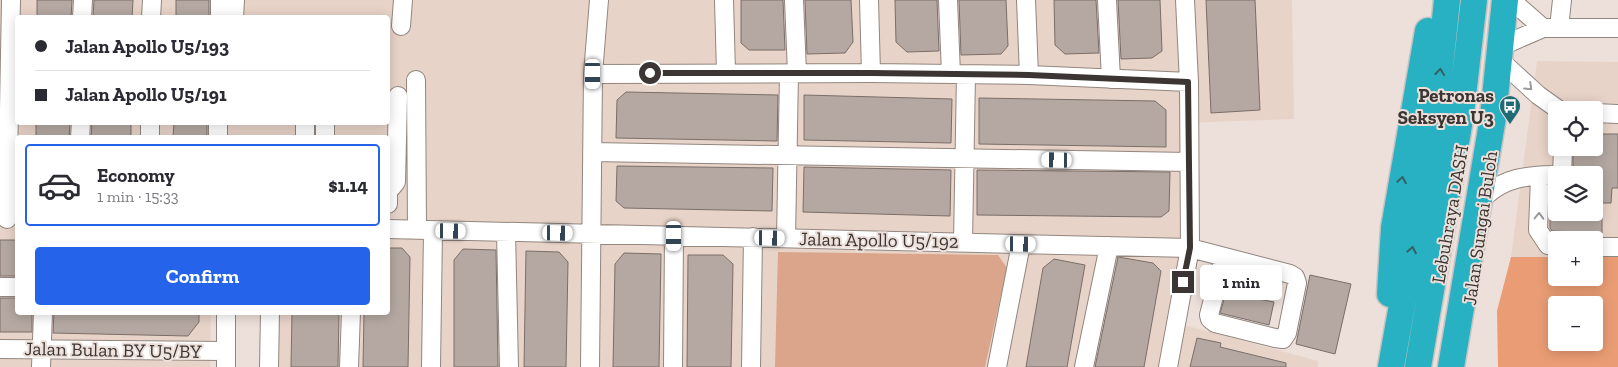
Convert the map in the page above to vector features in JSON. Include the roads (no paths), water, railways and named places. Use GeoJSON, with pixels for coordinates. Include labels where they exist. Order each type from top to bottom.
{"type":"FeatureCollection","features":[{"type":"Feature","properties":{"kind":"highway"},"geometry":{"type":"LineString","coordinates":[[1386,367],[1394,228],[1433,0]]}},
{"type":"Feature","properties":{"kind":"highway"},"geometry":{"type":"LineString","coordinates":[[1391,367],[1434,125],[1447,0]]}},
{"type":"Feature","properties":{"kind":"highway","name":"Jalan Sungai Buloh"},"geometry":{"type":"LineString","coordinates":[[1418,367],[1461,113],[1474,0]]}},
{"type":"Feature","properties":{"kind":"highway","name":"Lebuhraya DASH"},"geometry":{"type":"LineString","coordinates":[[1424,367],[1467,117],[1479,0]]}},
{"type":"Feature","properties":{"kind":"highway","name":"Jalan Sungai Buloh"},"geometry":{"type":"LineString","coordinates":[[1459,367],[1485,196],[1508,0]]}},
{"type":"Feature","properties":{"kind":"highway","name":"Lebuhraya DASH"},"geometry":{"type":"LineString","coordinates":[[1451,367],[1493,118],[1508,0]]}},
{"type":"Feature","properties":{"kind":"street"},"geometry":{"type":"LineString","coordinates":[[8,219],[11,0]]}},
{"type":"Feature","properties":{"kind":"street"},"geometry":{"type":"LineString","coordinates":[[82,15],[83,0]]}},
{"type":"Feature","properties":{"kind":"street"},"geometry":{"type":"LineString","coordinates":[[151,15],[152,0]]}},
{"type":"Feature","properties":{"kind":"street"},"geometry":{"type":"LineString","coordinates":[[220,0],[220,15]]}},
{"type":"Feature","properties":{"kind":"street"},"geometry":{"type":"LineString","coordinates":[[234,15],[235,0]]}},
{"type":"Feature","properties":{"kind":"street"},"geometry":{"type":"LineString","coordinates":[[401,26],[403,0]]}},
{"type":"Feature","properties":{"kind":"street"},"geometry":{"type":"LineString","coordinates":[[590,367],[593,74],[599,0]]}},
{"type":"Feature","properties":{"kind":"street"},"geometry":{"type":"LineString","coordinates":[[724,0],[726,73]]}},
{"type":"Feature","properties":{"kind":"street"},"geometry":{"type":"LineString","coordinates":[[786,238],[787,155],[793,73],[794,0]]}},
{"type":"Feature","properties":{"kind":"street"},"geometry":{"type":"LineString","coordinates":[[868,0],[871,73]]}},
{"type":"Feature","properties":{"kind":"street"},"geometry":{"type":"LineString","coordinates":[[948,0],[958,74],[963,158],[963,242]]}},
{"type":"Feature","properties":{"kind":"street"},"geometry":{"type":"LineString","coordinates":[[1026,0],[1029,75]]}},
{"type":"Feature","properties":{"kind":"street"},"geometry":{"type":"LineString","coordinates":[[1107,0],[1111,79]]}},
{"type":"Feature","properties":{"kind":"street"},"geometry":{"type":"LineString","coordinates":[[1168,367],[1190,248],[1185,0]]}},
{"type":"Feature","properties":{"kind":"street"},"geometry":{"type":"LineString","coordinates":[[1508,0],[1551,28]]}},
{"type":"Feature","properties":{"kind":"street"},"geometry":{"type":"LineString","coordinates":[[1551,28],[1562,0]]}},
{"type":"Feature","properties":{"kind":"street"},"geometry":{"type":"LineString","coordinates":[[1548,102],[1538,95],[1503,53],[1551,28],[1618,28]]}},
{"type":"Feature","properties":{"kind":"street"},"geometry":{"type":"LineString","coordinates":[[593,74],[958,74],[1188,82]]}},
{"type":"Feature","properties":{"kind":"street"},"geometry":{"type":"LineString","coordinates":[[416,80],[431,367]]}},
{"type":"Feature","properties":{"kind":"street"},"geometry":{"type":"LineString","coordinates":[[390,186],[396,182],[398,96]]}},
{"type":"Feature","properties":{"kind":"street"},"geometry":{"type":"LineString","coordinates":[[1603,114],[1618,114]]}},
{"type":"Feature","properties":{"kind":"street"},"geometry":{"type":"LineString","coordinates":[[592,152],[1189,162]]}},
{"type":"Feature","properties":{"kind":"street"},"geometry":{"type":"LineString","coordinates":[[1485,196],[1496,186],[1514,178],[1548,176],[1538,230],[1548,245]]}},
{"type":"Feature","properties":{"kind":"street","name":"Jalan Apollo U5/192"},"geometry":{"type":"LineString","coordinates":[[390,229],[1190,248],[1290,274],[1295,277],[1297,283],[1287,333],[1283,339],[1215,323],[1210,319],[1209,315],[1224,257]]}},
{"type":"Feature","properties":{"kind":"street"},"geometry":{"type":"LineString","coordinates":[[506,232],[509,367]]}},
{"type":"Feature","properties":{"kind":"street"},"geometry":{"type":"LineString","coordinates":[[673,367],[674,236]]}},
{"type":"Feature","properties":{"kind":"street"},"geometry":{"type":"LineString","coordinates":[[751,367],[753,237]]}},
{"type":"Feature","properties":{"kind":"street"},"geometry":{"type":"LineString","coordinates":[[997,367],[1021,244]]}},
{"type":"Feature","properties":{"kind":"street"},"geometry":{"type":"LineString","coordinates":[[1084,367],[1108,246]]}},
{"type":"Feature","properties":{"kind":"street"},"geometry":{"type":"LineString","coordinates":[[1603,247],[1618,247]]}},
{"type":"Feature","properties":{"kind":"street"},"geometry":{"type":"LineString","coordinates":[[0,287],[15,287]]}},
{"type":"Feature","properties":{"kind":"street"},"geometry":{"type":"LineString","coordinates":[[41,358],[42,315]]}},
{"type":"Feature","properties":{"kind":"street"},"geometry":{"type":"LineString","coordinates":[[226,315],[226,359]]}},
{"type":"Feature","properties":{"kind":"street"},"geometry":{"type":"LineString","coordinates":[[269,367],[270,315]]}},
{"type":"Feature","properties":{"kind":"street"},"geometry":{"type":"LineString","coordinates":[[349,367],[351,315]]}},
{"type":"Feature","properties":{"kind":"street","name":"Jalan Bulan BY U5/BY"},"geometry":{"type":"LineString","coordinates":[[0,349],[41,358],[226,359]]}},
{"type":"Feature","properties":{"kind":"place","name":"Petronas Seksyen U3"},"geometry":{"type":"Point","coordinates":[1510,125]}}]}
